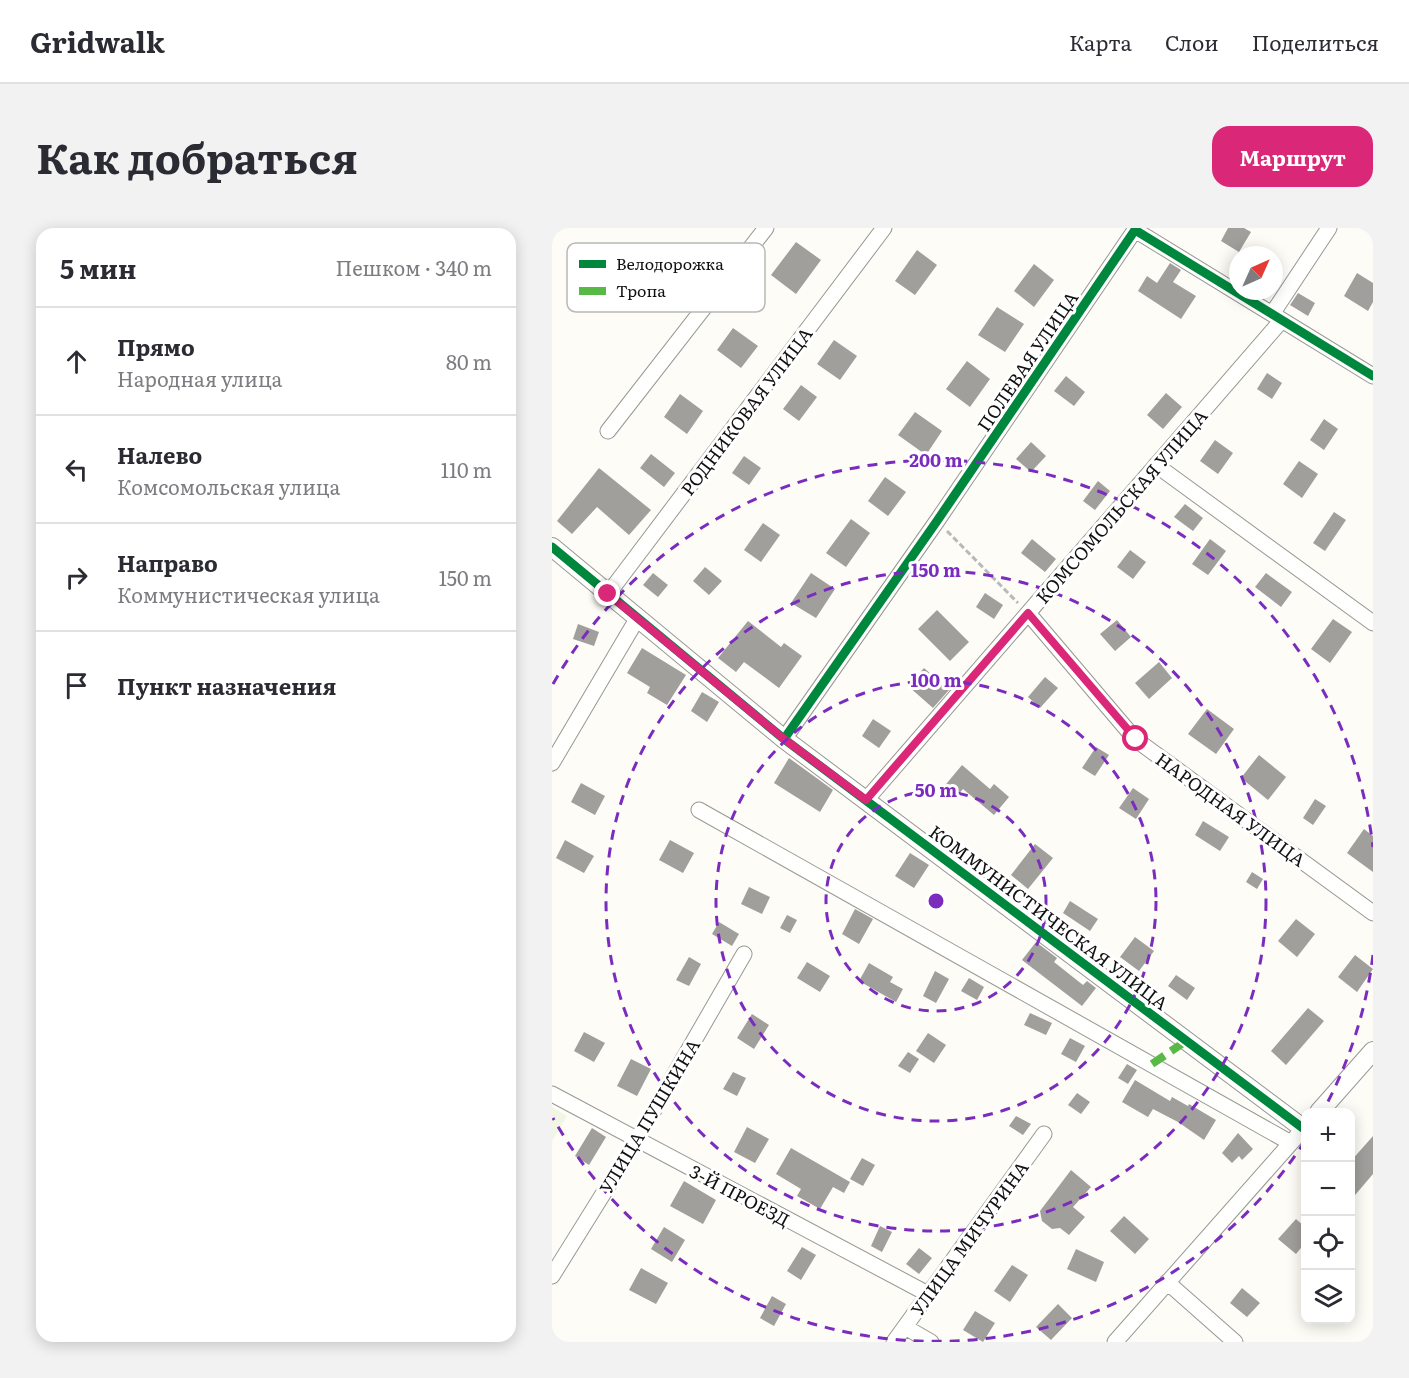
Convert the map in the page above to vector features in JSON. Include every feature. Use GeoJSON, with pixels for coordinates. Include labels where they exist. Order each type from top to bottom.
{"type":"FeatureCollection","features":[{"type":"Feature","properties":{"kind":"street"},"geometry":{"type":"LineString","coordinates":[[754,243],[766,228]]}},
{"type":"Feature","properties":{"kind":"street","name":"РОДНИКОВАЯ УЛИЦА"},"geometry":{"type":"LineString","coordinates":[[608,594],[884,228]]}},
{"type":"Feature","properties":{"kind":"street","name":"КОМСОМОЛЬСКАЯ УЛИЦА"},"geometry":{"type":"LineString","coordinates":[[866,800],[1156,465],[1277,317],[1329,228]]}},
{"type":"Feature","properties":{"kind":"street","name":"ПОЛЕВАЯ УЛИЦА"},"geometry":{"type":"LineString","coordinates":[[784,739],[937,521],[1135,230],[1373,376]]}},
{"type":"Feature","properties":{"kind":"street"},"geometry":{"type":"LineString","coordinates":[[608,431],[701,312]]}},
{"type":"Feature","properties":{"kind":"street"},"geometry":{"type":"LineString","coordinates":[[1156,465],[1373,623]]}},
{"type":"Feature","properties":{"kind":"street","name":"КОММУНИСТИЧЕСКАЯ УЛИЦА"},"geometry":{"type":"LineString","coordinates":[[552,547],[784,739],[1301,1125]]}},
{"type":"Feature","properties":{"kind":"street","name":"НАРОДНАЯ УЛИЦА"},"geometry":{"type":"LineString","coordinates":[[1028,613],[1136,739],[1373,913]]}},
{"type":"Feature","properties":{"kind":"street"},"geometry":{"type":"LineString","coordinates":[[552,764],[637,619]]}},
{"type":"Feature","properties":{"kind":"street"},"geometry":{"type":"LineString","coordinates":[[699,810],[1290,1143]]}},
{"type":"Feature","properties":{"kind":"street","name":"УЛИЦА ПУШКИНА"},"geometry":{"type":"LineString","coordinates":[[552,1276],[636,1140],[744,954]]}},
{"type":"Feature","properties":{"kind":"street"},"geometry":{"type":"LineString","coordinates":[[1322,1108],[1373,1051]]}},
{"type":"Feature","properties":{"kind":"street","name":"3-Й ПРОЕЗД"},"geometry":{"type":"LineString","coordinates":[[552,1094],[928,1294]]}},
{"type":"Feature","properties":{"kind":"street"},"geometry":{"type":"LineString","coordinates":[[1115,1342],[1301,1132]]}},
{"type":"Feature","properties":{"kind":"street","name":"УЛИЦА МИЧУРИНА"},"geometry":{"type":"LineString","coordinates":[[894,1342],[1044,1134]]}},
{"type":"Feature","properties":{"kind":"street"},"geometry":{"type":"LineString","coordinates":[[1167,1282],[1235,1342]]}},
{"type":"Feature","properties":{"kind":"street"},"geometry":{"type":"LineString","coordinates":[[905,1326],[931,1342]]}},
{"type":"Feature","properties":{"kind":"path"},"geometry":{"type":"LineString","coordinates":[[937,521],[1028,613]]}},
{"type":"Feature","properties":{"kind":"green space"},"geometry":{"type":"Polygon","coordinates":[[[552,1107],[567,1116],[552,1141],[552,1107]]]}},
{"type":"Feature","properties":{"kind":"building"},"geometry":{"type":"Polygon","coordinates":[[[1228,228],[1244,228],[1251,232],[1243,246],[1229,246],[1221,241],[1228,228]]]}},
{"type":"Feature","properties":{"kind":"building"},"geometry":{"type":"Polygon","coordinates":[[[796,242],[821,260],[796,294],[771,275],[796,242]]]}},
{"type":"Feature","properties":{"kind":"building"},"geometry":{"type":"Polygon","coordinates":[[[917,250],[937,265],[915,295],[895,281],[917,250]]]}},
{"type":"Feature","properties":{"kind":"building"},"geometry":{"type":"Polygon","coordinates":[[[1170,263],[1181,270],[1173,282],[1196,296],[1181,319],[1138,291],[1147,276],[1157,283],[1170,263]]]}},
{"type":"Feature","properties":{"kind":"building"},"geometry":{"type":"Polygon","coordinates":[[[1034,264],[1054,280],[1034,307],[1014,291],[1034,264]]]}},
{"type":"Feature","properties":{"kind":"building"},"geometry":{"type":"Polygon","coordinates":[[[1357,273],[1373,283],[1373,302],[1368,311],[1344,296],[1357,273]]]}},
{"type":"Feature","properties":{"kind":"building"},"geometry":{"type":"Polygon","coordinates":[[[1298,293],[1315,303],[1308,316],[1290,305],[1298,293]]]}},
{"type":"Feature","properties":{"kind":"building"},"geometry":{"type":"Polygon","coordinates":[[[997,307],[1024,324],[1005,352],[978,335],[997,307]]]}},
{"type":"Feature","properties":{"kind":"building"},"geometry":{"type":"Polygon","coordinates":[[[733,328],[758,346],[741,368],[717,350],[733,328]]]}},
{"type":"Feature","properties":{"kind":"building"},"geometry":{"type":"Polygon","coordinates":[[[834,340],[857,356],[840,380],[817,364],[834,340]]]}},
{"type":"Feature","properties":{"kind":"building"},"geometry":{"type":"Polygon","coordinates":[[[967,361],[990,379],[970,407],[946,389],[967,361]]]}},
{"type":"Feature","properties":{"kind":"building"},"geometry":{"type":"Polygon","coordinates":[[[1267,373],[1282,383],[1272,399],[1257,389],[1267,373]]]}},
{"type":"Feature","properties":{"kind":"building"},"geometry":{"type":"Polygon","coordinates":[[[1066,376],[1085,392],[1074,406],[1054,391],[1066,376]]]}},
{"type":"Feature","properties":{"kind":"building"},"geometry":{"type":"Polygon","coordinates":[[[801,385],[817,397],[799,421],[783,409],[801,385]]]}},
{"type":"Feature","properties":{"kind":"building"},"geometry":{"type":"Polygon","coordinates":[[[1166,393],[1182,407],[1163,429],[1147,415],[1166,393]]]}},
{"type":"Feature","properties":{"kind":"building"},"geometry":{"type":"Polygon","coordinates":[[[680,394],[703,411],[687,434],[664,417],[680,394]]]}},
{"type":"Feature","properties":{"kind":"building"},"geometry":{"type":"Polygon","coordinates":[[[915,412],[942,431],[926,455],[898,435],[915,412]]]}},
{"type":"Feature","properties":{"kind":"building"},"geometry":{"type":"Polygon","coordinates":[[[1324,419],[1338,429],[1324,450],[1310,440],[1324,419]]]}},
{"type":"Feature","properties":{"kind":"building"},"geometry":{"type":"Polygon","coordinates":[[[1215,440],[1233,453],[1218,474],[1200,461],[1215,440]]]}},
{"type":"Feature","properties":{"kind":"building"},"geometry":{"type":"Polygon","coordinates":[[[1031,442],[1046,456],[1031,472],[1016,459],[1031,442]]]}},
{"type":"Feature","properties":{"kind":"building"},"geometry":{"type":"Polygon","coordinates":[[[651,454],[675,473],[664,487],[640,468],[651,454]]]}},
{"type":"Feature","properties":{"kind":"building"},"geometry":{"type":"Polygon","coordinates":[[[744,456],[761,468],[749,485],[732,473],[744,456]]]}},
{"type":"Feature","properties":{"kind":"building"},"geometry":{"type":"Polygon","coordinates":[[[1299,461],[1318,474],[1302,498],[1283,484],[1299,461]]]}},
{"type":"Feature","properties":{"kind":"building"},"geometry":{"type":"Polygon","coordinates":[[[599,468],[651,510],[629,535],[597,507],[572,534],[557,521],[599,468]]]}},
{"type":"Feature","properties":{"kind":"building"},"geometry":{"type":"Polygon","coordinates":[[[885,477],[906,492],[888,516],[868,501],[885,477]]]}},
{"type":"Feature","properties":{"kind":"building"},"geometry":{"type":"Polygon","coordinates":[[[1098,481],[1110,491],[1095,510],[1083,501],[1098,481]]]}},
{"type":"Feature","properties":{"kind":"building"},"geometry":{"type":"Polygon","coordinates":[[[1185,504],[1203,518],[1193,531],[1174,517],[1185,504]]]}},
{"type":"Feature","properties":{"kind":"building"},"geometry":{"type":"Polygon","coordinates":[[[1334,512],[1346,520],[1325,551],[1313,543],[1334,512]]]}},
{"type":"Feature","properties":{"kind":"building"},"geometry":{"type":"Polygon","coordinates":[[[851,519],[870,533],[846,567],[826,553],[851,519]]]}},
{"type":"Feature","properties":{"kind":"building"},"geometry":{"type":"Polygon","coordinates":[[[763,523],[780,535],[761,562],[744,550],[763,523]]]}},
{"type":"Feature","properties":{"kind":"building"},"geometry":{"type":"Polygon","coordinates":[[[1032,539],[1056,559],[1045,572],[1021,553],[1032,539]]]}},
{"type":"Feature","properties":{"kind":"building"},"geometry":{"type":"Polygon","coordinates":[[[1210,539],[1226,551],[1208,575],[1192,564],[1210,539]]]}},
{"type":"Feature","properties":{"kind":"building"},"geometry":{"type":"Polygon","coordinates":[[[1130,550],[1146,562],[1133,579],[1117,567],[1130,550]]]}},
{"type":"Feature","properties":{"kind":"building"},"geometry":{"type":"Polygon","coordinates":[[[705,567],[722,581],[709,595],[693,581],[705,567]]]}},
{"type":"Feature","properties":{"kind":"building"},"geometry":{"type":"Polygon","coordinates":[[[653,573],[668,585],[658,597],[643,585],[653,573]]]}},
{"type":"Feature","properties":{"kind":"building"},"geometry":{"type":"Polygon","coordinates":[[[811,573],[835,589],[816,618],[791,603],[811,573]]]}},
{"type":"Feature","properties":{"kind":"building"},"geometry":{"type":"Polygon","coordinates":[[[1266,573],[1292,592],[1281,607],[1255,587],[1266,573]]]}},
{"type":"Feature","properties":{"kind":"building"},"geometry":{"type":"Polygon","coordinates":[[[985,593],[1003,605],[994,619],[976,607],[985,593]]]}},
{"type":"Feature","properties":{"kind":"building"},"geometry":{"type":"Polygon","coordinates":[[[937,610],[969,642],[950,661],[918,629],[937,610]]]}},
{"type":"Feature","properties":{"kind":"building"},"geometry":{"type":"Polygon","coordinates":[[[1333,619],[1352,632],[1330,663],[1311,649],[1333,619]]]}},
{"type":"Feature","properties":{"kind":"building"},"geometry":{"type":"Polygon","coordinates":[[[1117,620],[1131,637],[1115,651],[1100,634],[1117,620]]]}},
{"type":"Feature","properties":{"kind":"building"},"geometry":{"type":"Polygon","coordinates":[[[748,621],[781,647],[784,643],[802,656],[779,688],[744,662],[736,672],[718,658],[748,621]]]}},
{"type":"Feature","properties":{"kind":"building"},"geometry":{"type":"Polygon","coordinates":[[[578,624],[599,632],[594,646],[573,639],[578,624]]]}},
{"type":"Feature","properties":{"kind":"building"},"geometry":{"type":"Polygon","coordinates":[[[642,648],[686,675],[667,705],[647,693],[650,687],[627,673],[642,648]]]}},
{"type":"Feature","properties":{"kind":"building"},"geometry":{"type":"Polygon","coordinates":[[[1159,662],[1172,678],[1149,699],[1135,683],[1159,662]]]}},
{"type":"Feature","properties":{"kind":"building"},"geometry":{"type":"Polygon","coordinates":[[[924,668],[949,690],[933,708],[908,686],[924,668]]]}},
{"type":"Feature","properties":{"kind":"building"},"geometry":{"type":"Polygon","coordinates":[[[1045,677],[1058,688],[1040,708],[1028,697],[1045,677]]]}},
{"type":"Feature","properties":{"kind":"building"},"geometry":{"type":"Polygon","coordinates":[[[702,692],[719,702],[707,722],[691,711],[702,692]]]}},
{"type":"Feature","properties":{"kind":"building"},"geometry":{"type":"Polygon","coordinates":[[[1207,709],[1234,729],[1216,754],[1188,734],[1207,709]]]}},
{"type":"Feature","properties":{"kind":"building"},"geometry":{"type":"Polygon","coordinates":[[[873,719],[891,731],[879,748],[862,736],[873,719]]]}},
{"type":"Feature","properties":{"kind":"building"},"geometry":{"type":"Polygon","coordinates":[[[1096,747],[1109,755],[1095,776],[1082,768],[1096,747]]]}},
{"type":"Feature","properties":{"kind":"building"},"geometry":{"type":"Polygon","coordinates":[[[1259,755],[1286,777],[1268,800],[1241,778],[1259,755]]]}},
{"type":"Feature","properties":{"kind":"building"},"geometry":{"type":"Polygon","coordinates":[[[789,758],[833,790],[820,812],[774,783],[789,758]]]}},
{"type":"Feature","properties":{"kind":"building"},"geometry":{"type":"Polygon","coordinates":[[[962,765],[990,789],[994,784],[1009,797],[994,815],[963,789],[954,799],[942,789],[962,765]]]}},
{"type":"Feature","properties":{"kind":"building"},"geometry":{"type":"Polygon","coordinates":[[[581,783],[605,796],[595,815],[571,802],[581,783]]]}},
{"type":"Feature","properties":{"kind":"building"},"geometry":{"type":"Polygon","coordinates":[[[1133,788],[1149,799],[1136,819],[1119,808],[1133,788]]]}},
{"type":"Feature","properties":{"kind":"building"},"geometry":{"type":"Polygon","coordinates":[[[1315,799],[1326,806],[1313,825],[1303,818],[1315,799]]]}},
{"type":"Feature","properties":{"kind":"building"},"geometry":{"type":"Polygon","coordinates":[[[1203,821],[1229,837],[1220,851],[1195,835],[1203,821]]]}},
{"type":"Feature","properties":{"kind":"building"},"geometry":{"type":"Polygon","coordinates":[[[1364,829],[1373,836],[1373,872],[1347,853],[1364,829]]]}},
{"type":"Feature","properties":{"kind":"building"},"geometry":{"type":"Polygon","coordinates":[[[565,840],[594,856],[584,873],[556,858],[565,840]]]}},
{"type":"Feature","properties":{"kind":"building"},"geometry":{"type":"Polygon","coordinates":[[[670,840],[694,853],[683,873],[659,860],[670,840]]]}},
{"type":"Feature","properties":{"kind":"building"},"geometry":{"type":"Polygon","coordinates":[[[1035,844],[1053,858],[1028,889],[1011,875],[1035,844]]]}},
{"type":"Feature","properties":{"kind":"building"},"geometry":{"type":"Polygon","coordinates":[[[910,853],[929,865],[914,888],[895,876],[910,853]]]}},
{"type":"Feature","properties":{"kind":"building"},"geometry":{"type":"Polygon","coordinates":[[[1252,872],[1263,879],[1257,889],[1246,882],[1252,872]]]}},
{"type":"Feature","properties":{"kind":"building"},"geometry":{"type":"Polygon","coordinates":[[[749,887],[770,897],[762,914],[741,904],[749,887]]]}},
{"type":"Feature","properties":{"kind":"building"},"geometry":{"type":"Polygon","coordinates":[[[1070,901],[1098,919],[1090,931],[1063,913],[1070,901]]]}},
{"type":"Feature","properties":{"kind":"building"},"geometry":{"type":"Polygon","coordinates":[[[855,909],[873,919],[859,944],[842,934],[855,909]]]}},
{"type":"Feature","properties":{"kind":"building"},"geometry":{"type":"Polygon","coordinates":[[[787,915],[797,920],[790,933],[780,928],[787,915]]]}},
{"type":"Feature","properties":{"kind":"building"},"geometry":{"type":"Polygon","coordinates":[[[1296,919],[1315,934],[1297,957],[1278,941],[1296,919]]]}},
{"type":"Feature","properties":{"kind":"building"},"geometry":{"type":"Polygon","coordinates":[[[719,922],[739,934],[732,946],[712,934],[719,922]]]}},
{"type":"Feature","properties":{"kind":"building"},"geometry":{"type":"Polygon","coordinates":[[[1135,937],[1154,951],[1139,971],[1120,957],[1135,937]]]}},
{"type":"Feature","properties":{"kind":"building"},"geometry":{"type":"Polygon","coordinates":[[[1036,942],[1057,958],[1054,962],[1083,985],[1087,981],[1096,988],[1082,1006],[1022,960],[1036,942]]]}},
{"type":"Feature","properties":{"kind":"building"},"geometry":{"type":"Polygon","coordinates":[[[1355,955],[1373,969],[1357,992],[1338,977],[1355,955]]]}},
{"type":"Feature","properties":{"kind":"building"},"geometry":{"type":"Polygon","coordinates":[[[689,957],[701,964],[689,986],[676,980],[689,957]]]}},
{"type":"Feature","properties":{"kind":"building"},"geometry":{"type":"Polygon","coordinates":[[[807,962],[830,976],[820,992],[797,978],[807,962]]]}},
{"type":"Feature","properties":{"kind":"building"},"geometry":{"type":"Polygon","coordinates":[[[869,963],[893,977],[890,982],[903,989],[896,1002],[859,981],[869,963]]]}},
{"type":"Feature","properties":{"kind":"building"},"geometry":{"type":"Polygon","coordinates":[[[935,971],[949,979],[936,1003],[923,996],[935,971]]]}},
{"type":"Feature","properties":{"kind":"building"},"geometry":{"type":"Polygon","coordinates":[[[1176,975],[1195,988],[1187,1000],[1168,986],[1176,975]]]}},
{"type":"Feature","properties":{"kind":"building"},"geometry":{"type":"Polygon","coordinates":[[[969,978],[984,987],[977,1000],[961,991],[969,978]]]}},
{"type":"Feature","properties":{"kind":"building"},"geometry":{"type":"Polygon","coordinates":[[[1308,1008],[1324,1021],[1286,1065],[1271,1051],[1308,1008]]]}},
{"type":"Feature","properties":{"kind":"building"},"geometry":{"type":"Polygon","coordinates":[[[1030,1013],[1052,1023],[1046,1035],[1024,1025],[1030,1013]]]}},
{"type":"Feature","properties":{"kind":"building"},"geometry":{"type":"Polygon","coordinates":[[[752,1014],[769,1025],[754,1049],[737,1038],[752,1014]]]}},
{"type":"Feature","properties":{"kind":"building"},"geometry":{"type":"Polygon","coordinates":[[[584,1032],[605,1043],[594,1062],[574,1051],[584,1032]]]}},
{"type":"Feature","properties":{"kind":"building"},"geometry":{"type":"Polygon","coordinates":[[[928,1033],[946,1045],[934,1063],[916,1051],[928,1033]]]}},
{"type":"Feature","properties":{"kind":"building"},"geometry":{"type":"Polygon","coordinates":[[[1070,1038],[1085,1046],[1076,1062],[1061,1054],[1070,1038]]]}},
{"type":"Feature","properties":{"kind":"building"},"geometry":{"type":"Polygon","coordinates":[[[908,1052],[919,1059],[910,1073],[898,1066],[908,1052]]]}},
{"type":"Feature","properties":{"kind":"building"},"geometry":{"type":"Polygon","coordinates":[[[631,1059],[651,1069],[637,1096],[617,1086],[631,1059]]]}},
{"type":"Feature","properties":{"kind":"building"},"geometry":{"type":"Polygon","coordinates":[[[1127,1064],[1137,1070],[1128,1084],[1118,1078],[1127,1064]]]}},
{"type":"Feature","properties":{"kind":"building"},"geometry":{"type":"Polygon","coordinates":[[[733,1072],[746,1078],[737,1096],[723,1089],[733,1072]]]}},
{"type":"Feature","properties":{"kind":"building"},"geometry":{"type":"Polygon","coordinates":[[[1135,1080],[1170,1101],[1172,1097],[1188,1106],[1189,1104],[1216,1120],[1204,1140],[1178,1122],[1153,1109],[1148,1117],[1122,1102],[1135,1080]]]}},
{"type":"Feature","properties":{"kind":"building"},"geometry":{"type":"Polygon","coordinates":[[[1077,1093],[1090,1102],[1081,1114],[1068,1105],[1077,1093]]]}},
{"type":"Feature","properties":{"kind":"building"},"geometry":{"type":"Polygon","coordinates":[[[1016,1116],[1031,1124],[1023,1135],[1009,1126],[1016,1116]]]}},
{"type":"Feature","properties":{"kind":"building"},"geometry":{"type":"Polygon","coordinates":[[[747,1127],[769,1139],[755,1163],[734,1152],[747,1127]]]}},
{"type":"Feature","properties":{"kind":"building"},"geometry":{"type":"Polygon","coordinates":[[[592,1128],[606,1137],[589,1165],[575,1156],[592,1128]]]}},
{"type":"Feature","properties":{"kind":"building"},"geometry":{"type":"Polygon","coordinates":[[[1238,1133],[1253,1149],[1242,1160],[1239,1156],[1232,1163],[1222,1153],[1238,1133]]]}},
{"type":"Feature","properties":{"kind":"building"},"geometry":{"type":"Polygon","coordinates":[[[1373,1136],[1373,1174],[1355,1195],[1355,1162],[1355,1156],[1373,1136]]]}},
{"type":"Feature","properties":{"kind":"building"},"geometry":{"type":"Polygon","coordinates":[[[791,1148],[850,1182],[844,1193],[833,1187],[820,1209],[797,1196],[801,1189],[776,1174],[791,1148]]]}},
{"type":"Feature","properties":{"kind":"building"},"geometry":{"type":"Polygon","coordinates":[[[862,1158],[875,1165],[863,1186],[850,1179],[862,1158]]]}},
{"type":"Feature","properties":{"kind":"building"},"geometry":{"type":"Polygon","coordinates":[[[1071,1170],[1091,1187],[1073,1207],[1085,1217],[1069,1235],[1060,1228],[1052,1229],[1042,1221],[1040,1211],[1071,1170]]]}},
{"type":"Feature","properties":{"kind":"building"},"geometry":{"type":"Polygon","coordinates":[[[684,1181],[716,1200],[703,1224],[670,1206],[684,1181]]]}},
{"type":"Feature","properties":{"kind":"building"},"geometry":{"type":"Polygon","coordinates":[[[1124,1216],[1149,1239],[1135,1254],[1110,1231],[1124,1216]]]}},
{"type":"Feature","properties":{"kind":"building"},"geometry":{"type":"Polygon","coordinates":[[[1296,1219],[1301,1223],[1301,1248],[1296,1254],[1278,1239],[1296,1219]]]}},
{"type":"Feature","properties":{"kind":"building"},"geometry":{"type":"Polygon","coordinates":[[[880,1226],[892,1232],[882,1252],[871,1246],[880,1226]]]}},
{"type":"Feature","properties":{"kind":"building"},"geometry":{"type":"Polygon","coordinates":[[[664,1227],[685,1240],[672,1262],[651,1249],[664,1227]]]}},
{"type":"Feature","properties":{"kind":"building"},"geometry":{"type":"Polygon","coordinates":[[[802,1247],[816,1255],[801,1280],[787,1271],[802,1247]]]}},
{"type":"Feature","properties":{"kind":"building"},"geometry":{"type":"Polygon","coordinates":[[[919,1248],[932,1258],[919,1274],[906,1264],[919,1248]]]}},
{"type":"Feature","properties":{"kind":"building"},"geometry":{"type":"Polygon","coordinates":[[[1076,1249],[1104,1262],[1096,1282],[1067,1269],[1076,1249]]]}},
{"type":"Feature","properties":{"kind":"building"},"geometry":{"type":"Polygon","coordinates":[[[1012,1265],[1028,1275],[1010,1302],[994,1291],[1012,1265]]]}},
{"type":"Feature","properties":{"kind":"building"},"geometry":{"type":"Polygon","coordinates":[[[641,1268],[668,1283],[656,1304],[629,1290],[641,1268]]]}},
{"type":"Feature","properties":{"kind":"building"},"geometry":{"type":"Polygon","coordinates":[[[1242,1288],[1260,1303],[1247,1317],[1230,1303],[1242,1288]]]}},
{"type":"Feature","properties":{"kind":"building"},"geometry":{"type":"Polygon","coordinates":[[[772,1296],[786,1304],[774,1326],[760,1318],[772,1296]]]}},
{"type":"Feature","properties":{"kind":"building"},"geometry":{"type":"Polygon","coordinates":[[[1058,1304],[1072,1318],[1051,1340],[1036,1327],[1058,1304]]]}},
{"type":"Feature","properties":{"kind":"building"},"geometry":{"type":"Polygon","coordinates":[[[975,1311],[995,1323],[983,1342],[963,1330],[975,1311]]]}},
{"type":"Feature","properties":{"kind":"marked path"},"geometry":{"type":"LineString","coordinates":[[1152,1064],[1186,1041]]}},
{"type":"Feature","properties":{"kind":"cycle path"},"geometry":{"type":"LineString","coordinates":[[784,739],[937,521],[1135,230],[1373,376]]}},
{"type":"Feature","properties":{"kind":"cycle path"},"geometry":{"type":"LineString","coordinates":[[552,547],[784,739],[1301,1127]]}},
{"type":"Feature","properties":{"kind":"route"},"geometry":{"type":"LineString","coordinates":[[608,594],[784,739],[866,800],[1028,613],[1136,739]]}}]}
